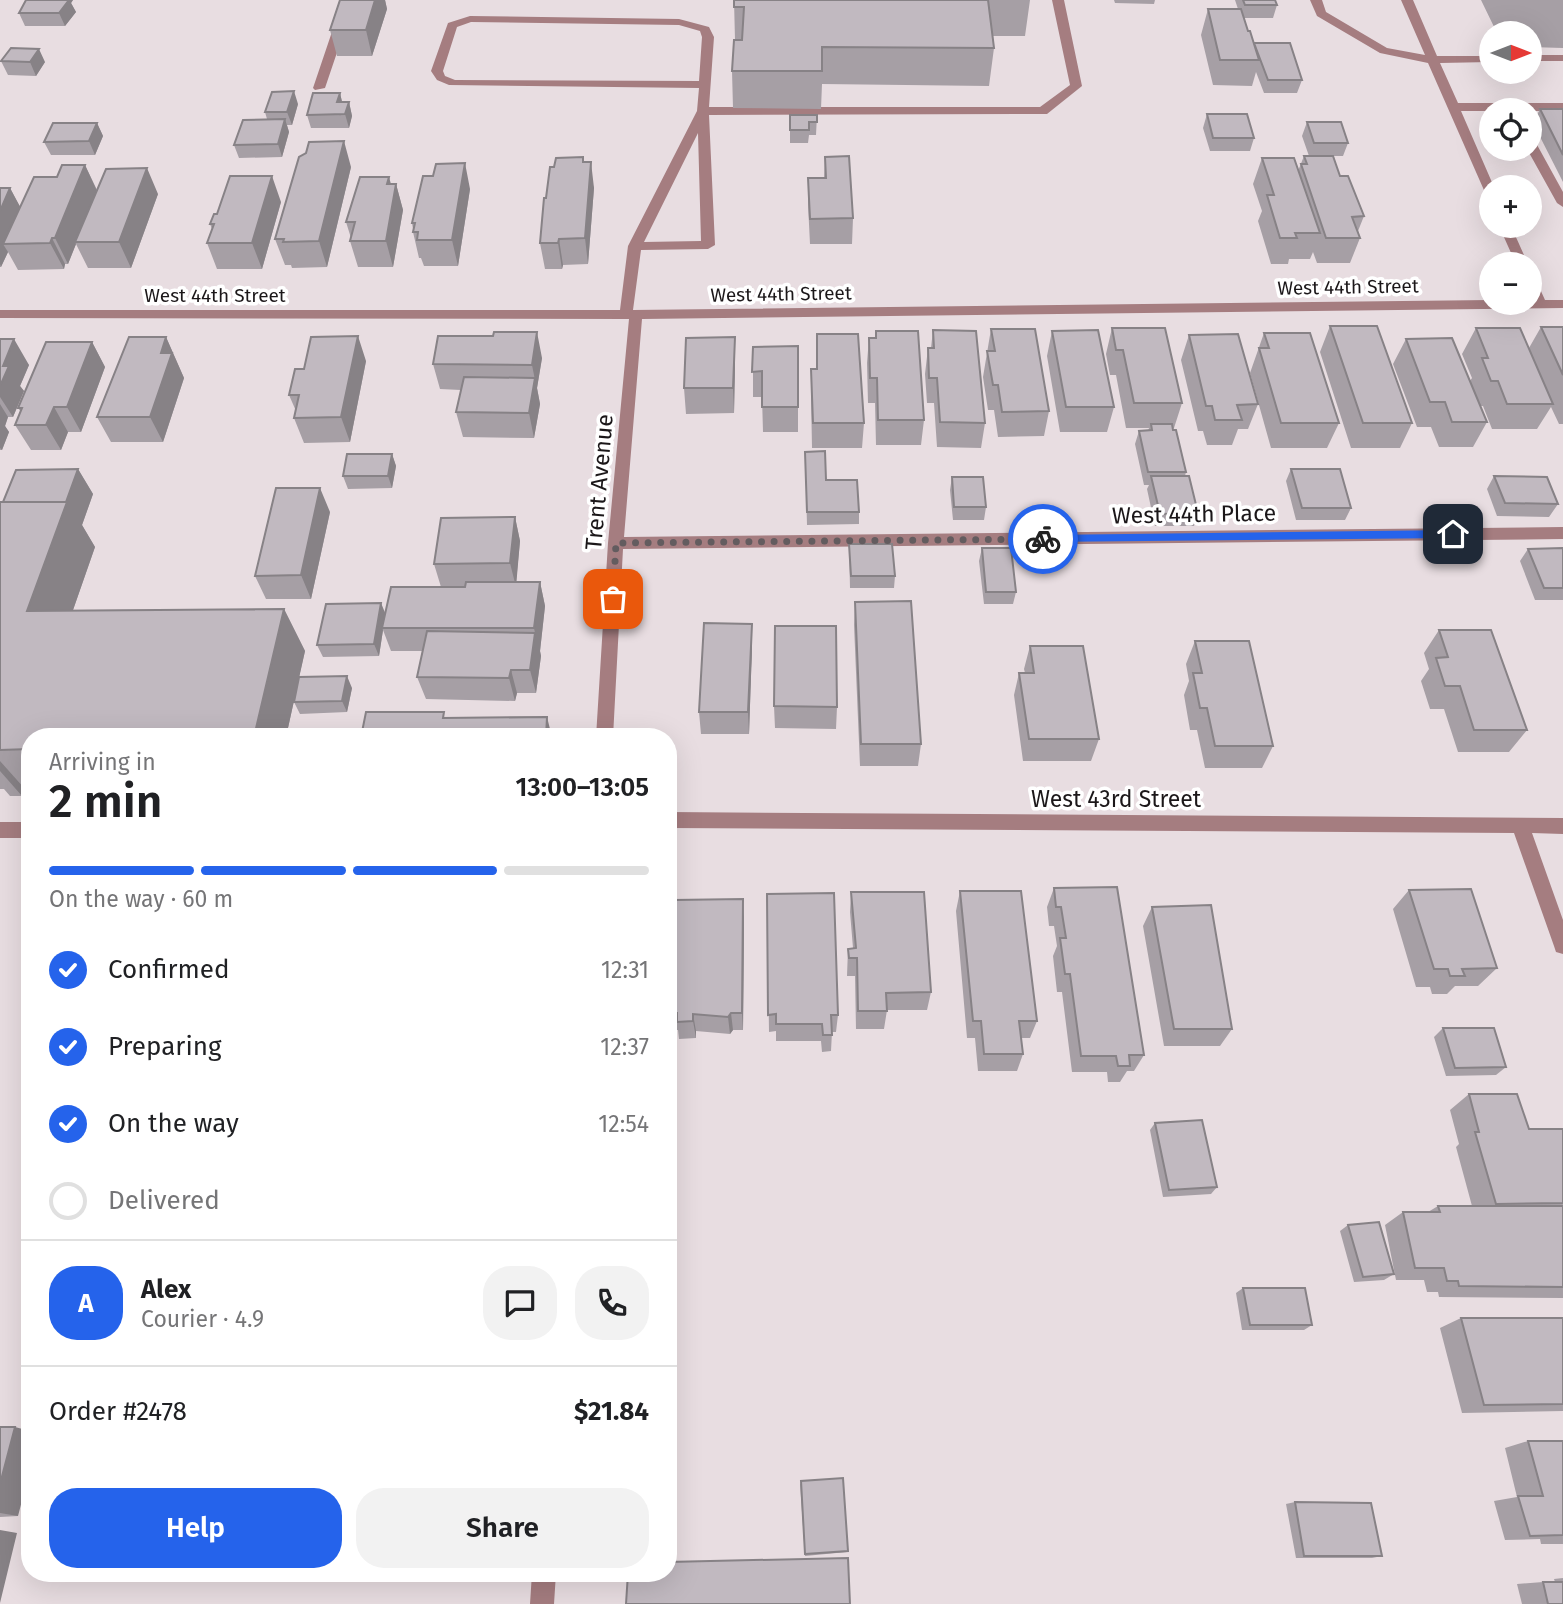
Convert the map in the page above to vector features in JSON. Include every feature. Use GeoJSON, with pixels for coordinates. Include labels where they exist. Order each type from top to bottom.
{"type":"FeatureCollection","features":[{"type":"Feature","properties":{"kind":"street"},"geometry":{"type":"LineString","coordinates":[[319,88],[343,17],[353,0]]}},
{"type":"Feature","properties":{"kind":"street"},"geometry":{"type":"LineString","coordinates":[[703,111],[1043,111],[1076,86],[1058,0]]}},
{"type":"Feature","properties":{"kind":"street"},"geometry":{"type":"LineString","coordinates":[[1316,0],[1321,14],[1384,51],[1431,60],[1479,59]]}},
{"type":"Feature","properties":{"kind":"street"},"geometry":{"type":"LineString","coordinates":[[1407,0],[1482,175]]}},
{"type":"Feature","properties":{"kind":"street"},"geometry":{"type":"LineString","coordinates":[[635,246],[708,245],[703,111],[708,37],[705,29],[679,22],[470,19],[452,25],[437,71],[441,78],[453,83],[704,85]]}},
{"type":"Feature","properties":{"kind":"street"},"geometry":{"type":"LineString","coordinates":[[1542,58],[1563,58]]}},
{"type":"Feature","properties":{"kind":"street"},"geometry":{"type":"LineString","coordinates":[[1452,107],[1563,107]]}},
{"type":"Feature","properties":{"kind":"street","name":"Trent Avenue"},"geometry":{"type":"LineString","coordinates":[[605,728],[635,246],[703,111]]}},
{"type":"Feature","properties":{"kind":"street"},"geometry":{"type":"LineString","coordinates":[[1540,161],[1563,203]]}},
{"type":"Feature","properties":{"kind":"street","name":"West 44th Street"},"geometry":{"type":"LineString","coordinates":[[1542,304],[1563,304]]}},
{"type":"Feature","properties":{"kind":"street","name":"West 44th Street"},"geometry":{"type":"LineString","coordinates":[[0,314],[631,314],[1479,305]]}},
{"type":"Feature","properties":{"kind":"street","name":"West 44th Place"},"geometry":{"type":"LineString","coordinates":[[616,543],[1563,533]]}},
{"type":"Feature","properties":{"kind":"street","name":"West 43rd Street"},"geometry":{"type":"LineString","coordinates":[[677,820],[1563,826]]}},
{"type":"Feature","properties":{"kind":"street"},"geometry":{"type":"LineString","coordinates":[[1520,826],[1563,946]]}},
{"type":"Feature","properties":{"kind":"street"},"geometry":{"type":"LineString","coordinates":[[0,831],[21,830]]}},
{"type":"Feature","properties":{"kind":"street"},"geometry":{"type":"LineString","coordinates":[[542,1604],[543,1582]]}},
{"type":"Feature","properties":{"kind":"building"},"geometry":{"type":"Polygon","coordinates":[[[26,0],[69,0],[59,13],[19,13],[26,0]]]}},
{"type":"Feature","properties":{"kind":"building"},"geometry":{"type":"Polygon","coordinates":[[[340,0],[375,0],[366,30],[330,30],[340,0]]]}},
{"type":"Feature","properties":{"kind":"building"},"geometry":{"type":"Polygon","coordinates":[[[734,0],[988,0],[994,48],[822,47],[822,71],[732,71],[734,40],[742,40],[744,7],[734,7],[734,0]]]}},
{"type":"Feature","properties":{"kind":"building"},"geometry":{"type":"Polygon","coordinates":[[[1243,0],[1275,0],[1277,5],[1245,5],[1243,0]]]}},
{"type":"Feature","properties":{"kind":"building"},"geometry":{"type":"Polygon","coordinates":[[[1208,9],[1241,9],[1259,60],[1220,60],[1208,9]]]}},
{"type":"Feature","properties":{"kind":"building"},"geometry":{"type":"Polygon","coordinates":[[[1254,43],[1290,43],[1302,80],[1268,80],[1254,43]]]}},
{"type":"Feature","properties":{"kind":"building"},"geometry":{"type":"Polygon","coordinates":[[[11,48],[39,49],[30,62],[1,61],[11,48]]]}},
{"type":"Feature","properties":{"kind":"building"},"geometry":{"type":"Polygon","coordinates":[[[294,91],[287,112],[265,112],[272,92],[294,91]]]}},
{"type":"Feature","properties":{"kind":"building"},"geometry":{"type":"Polygon","coordinates":[[[313,93],[340,93],[337,102],[349,102],[345,114],[307,115],[313,93]]]}},
{"type":"Feature","properties":{"kind":"building"},"geometry":{"type":"Polygon","coordinates":[[[1542,109],[1563,109],[1563,155],[1542,113],[1542,109]]]}},
{"type":"Feature","properties":{"kind":"building"},"geometry":{"type":"Polygon","coordinates":[[[1207,114],[1247,114],[1254,138],[1213,138],[1207,114]]]}},
{"type":"Feature","properties":{"kind":"building"},"geometry":{"type":"Polygon","coordinates":[[[790,115],[817,115],[817,122],[809,122],[809,130],[790,130],[790,115]]]}},
{"type":"Feature","properties":{"kind":"building"},"geometry":{"type":"Polygon","coordinates":[[[285,119],[278,144],[234,145],[243,120],[285,119]]]}},
{"type":"Feature","properties":{"kind":"building"},"geometry":{"type":"Polygon","coordinates":[[[1307,122],[1341,122],[1348,143],[1314,143],[1307,122]]]}},
{"type":"Feature","properties":{"kind":"building"},"geometry":{"type":"Polygon","coordinates":[[[53,123],[97,123],[89,141],[44,142],[53,123]]]}},
{"type":"Feature","properties":{"kind":"building"},"geometry":{"type":"Polygon","coordinates":[[[344,141],[319,241],[283,242],[284,239],[275,239],[299,157],[306,153],[309,142],[344,141]]]}},
{"type":"Feature","properties":{"kind":"building"},"geometry":{"type":"Polygon","coordinates":[[[849,156],[853,218],[810,219],[808,178],[826,178],[825,157],[849,156]]]}},
{"type":"Feature","properties":{"kind":"building"},"geometry":{"type":"Polygon","coordinates":[[[1304,156],[1333,156],[1340,176],[1348,176],[1364,216],[1352,217],[1360,238],[1326,238],[1301,164],[1307,164],[1304,156]]]}},
{"type":"Feature","properties":{"kind":"building"},"geometry":{"type":"Polygon","coordinates":[[[583,157],[583,162],[591,162],[585,238],[540,243],[550,167],[554,167],[556,158],[583,157]]]}},
{"type":"Feature","properties":{"kind":"building"},"geometry":{"type":"Polygon","coordinates":[[[1262,158],[1294,158],[1320,233],[1295,233],[1297,238],[1280,238],[1267,195],[1274,195],[1262,158]]]}},
{"type":"Feature","properties":{"kind":"building"},"geometry":{"type":"Polygon","coordinates":[[[465,163],[452,240],[417,240],[418,232],[413,232],[415,223],[412,223],[423,176],[433,176],[436,164],[465,163]]]}},
{"type":"Feature","properties":{"kind":"building"},"geometry":{"type":"Polygon","coordinates":[[[62,165],[85,165],[55,238],[52,238],[50,243],[3,244],[34,177],[57,177],[62,165]]]}},
{"type":"Feature","properties":{"kind":"building"},"geometry":{"type":"Polygon","coordinates":[[[147,168],[119,242],[75,242],[106,169],[147,168]]]}},
{"type":"Feature","properties":{"kind":"building"},"geometry":{"type":"Polygon","coordinates":[[[230,176],[272,176],[252,243],[207,243],[214,224],[210,224],[214,214],[217,214],[230,176]]]}},
{"type":"Feature","properties":{"kind":"building"},"geometry":{"type":"Polygon","coordinates":[[[360,177],[389,177],[387,184],[396,184],[386,241],[350,241],[355,222],[346,222],[360,177]]]}},
{"type":"Feature","properties":{"kind":"building"},"geometry":{"type":"Polygon","coordinates":[[[0,188],[10,188],[0,211],[0,188]]]}},
{"type":"Feature","properties":{"kind":"building"},"geometry":{"type":"Polygon","coordinates":[[[1330,326],[1377,326],[1412,423],[1363,423],[1330,326]]]}},
{"type":"Feature","properties":{"kind":"building"},"geometry":{"type":"Polygon","coordinates":[[[1541,327],[1563,327],[1563,375],[1541,327]]]}},
{"type":"Feature","properties":{"kind":"building"},"geometry":{"type":"Polygon","coordinates":[[[1112,328],[1165,328],[1182,403],[1134,403],[1123,350],[1116,350],[1112,328]]]}},
{"type":"Feature","properties":{"kind":"building"},"geometry":{"type":"Polygon","coordinates":[[[1476,328],[1520,328],[1553,404],[1507,404],[1498,381],[1491,381],[1482,358],[1488,358],[1476,328]]]}},
{"type":"Feature","properties":{"kind":"building"},"geometry":{"type":"Polygon","coordinates":[[[991,329],[1035,329],[1049,411],[1002,412],[998,385],[993,385],[987,351],[995,351],[991,329]]]}},
{"type":"Feature","properties":{"kind":"building"},"geometry":{"type":"Polygon","coordinates":[[[933,330],[976,331],[985,423],[940,422],[937,378],[929,378],[928,348],[934,348],[933,330]]]}},
{"type":"Feature","properties":{"kind":"building"},"geometry":{"type":"Polygon","coordinates":[[[1098,330],[1114,407],[1066,407],[1052,331],[1098,330]]]}},
{"type":"Feature","properties":{"kind":"building"},"geometry":{"type":"Polygon","coordinates":[[[876,331],[918,331],[924,420],[878,420],[877,378],[870,378],[869,338],[876,338],[876,331]]]}},
{"type":"Feature","properties":{"kind":"building"},"geometry":{"type":"Polygon","coordinates":[[[494,332],[537,332],[532,365],[433,364],[438,336],[493,336],[494,332]]]}},
{"type":"Feature","properties":{"kind":"building"},"geometry":{"type":"Polygon","coordinates":[[[1264,333],[1310,333],[1339,423],[1281,423],[1259,348],[1269,348],[1264,333]]]}},
{"type":"Feature","properties":{"kind":"building"},"geometry":{"type":"Polygon","coordinates":[[[817,334],[858,334],[864,423],[813,423],[811,369],[817,369],[817,334]]]}},
{"type":"Feature","properties":{"kind":"building"},"geometry":{"type":"Polygon","coordinates":[[[1238,334],[1258,404],[1237,405],[1242,420],[1215,420],[1212,406],[1206,406],[1189,335],[1238,334]]]}},
{"type":"Feature","properties":{"kind":"building"},"geometry":{"type":"Polygon","coordinates":[[[358,336],[341,417],[294,418],[299,395],[289,395],[295,369],[304,369],[311,337],[358,336]]]}},
{"type":"Feature","properties":{"kind":"building"},"geometry":{"type":"Polygon","coordinates":[[[129,337],[166,337],[161,353],[172,353],[150,417],[97,417],[129,337]]]}},
{"type":"Feature","properties":{"kind":"building"},"geometry":{"type":"Polygon","coordinates":[[[735,337],[733,388],[684,388],[686,338],[735,337]]]}},
{"type":"Feature","properties":{"kind":"building"},"geometry":{"type":"Polygon","coordinates":[[[1452,338],[1487,422],[1452,422],[1445,402],[1430,402],[1406,339],[1452,338]]]}},
{"type":"Feature","properties":{"kind":"building"},"geometry":{"type":"Polygon","coordinates":[[[0,339],[14,339],[3,366],[9,366],[0,386],[0,339]]]}},
{"type":"Feature","properties":{"kind":"building"},"geometry":{"type":"Polygon","coordinates":[[[46,342],[92,342],[67,407],[54,407],[46,425],[15,425],[22,408],[18,408],[46,342]]]}},
{"type":"Feature","properties":{"kind":"building"},"geometry":{"type":"Polygon","coordinates":[[[798,346],[798,407],[762,407],[762,371],[752,372],[753,347],[798,346]]]}},
{"type":"Feature","properties":{"kind":"building"},"geometry":{"type":"Polygon","coordinates":[[[464,377],[535,378],[529,413],[456,412],[464,377]]]}},
{"type":"Feature","properties":{"kind":"building"},"geometry":{"type":"Polygon","coordinates":[[[1151,424],[1172,424],[1173,430],[1176,430],[1186,472],[1148,472],[1139,431],[1152,430],[1151,424]]]}},
{"type":"Feature","properties":{"kind":"building"},"geometry":{"type":"Polygon","coordinates":[[[825,451],[826,480],[857,480],[859,512],[807,512],[805,452],[825,451]]]}},
{"type":"Feature","properties":{"kind":"building"},"geometry":{"type":"Polygon","coordinates":[[[347,454],[392,454],[388,476],[343,476],[347,454]]]}},
{"type":"Feature","properties":{"kind":"building"},"geometry":{"type":"Polygon","coordinates":[[[78,469],[66,502],[3,502],[16,470],[78,469]]]}},
{"type":"Feature","properties":{"kind":"building"},"geometry":{"type":"Polygon","coordinates":[[[1291,469],[1340,469],[1351,508],[1302,508],[1291,469]]]}},
{"type":"Feature","properties":{"kind":"building"},"geometry":{"type":"Polygon","coordinates":[[[1151,476],[1189,476],[1198,513],[1160,514],[1151,476]]]}},
{"type":"Feature","properties":{"kind":"building"},"geometry":{"type":"Polygon","coordinates":[[[1494,476],[1547,477],[1558,504],[1505,503],[1494,476]]]}},
{"type":"Feature","properties":{"kind":"building"},"geometry":{"type":"Polygon","coordinates":[[[952,477],[983,477],[986,507],[954,507],[952,477]]]}},
{"type":"Feature","properties":{"kind":"building"},"geometry":{"type":"Polygon","coordinates":[[[276,488],[320,488],[301,575],[255,576],[276,488]]]}},
{"type":"Feature","properties":{"kind":"building"},"geometry":{"type":"Polygon","coordinates":[[[0,502],[67,502],[27,611],[284,609],[256,728],[21,728],[21,749],[0,750],[0,502]]]}},
{"type":"Feature","properties":{"kind":"building"},"geometry":{"type":"Polygon","coordinates":[[[515,517],[510,563],[434,564],[441,518],[515,517]]]}},
{"type":"Feature","properties":{"kind":"building"},"geometry":{"type":"Polygon","coordinates":[[[849,544],[892,544],[895,576],[851,576],[849,544]]]}},
{"type":"Feature","properties":{"kind":"building"},"geometry":{"type":"Polygon","coordinates":[[[982,548],[1011,548],[1016,592],[986,592],[982,548]]]}},
{"type":"Feature","properties":{"kind":"building"},"geometry":{"type":"Polygon","coordinates":[[[1563,548],[1563,588],[1544,588],[1528,549],[1563,548]]]}},
{"type":"Feature","properties":{"kind":"building"},"geometry":{"type":"Polygon","coordinates":[[[466,582],[540,582],[534,628],[382,628],[391,587],[465,587],[466,582]]]}},
{"type":"Feature","properties":{"kind":"building"},"geometry":{"type":"Polygon","coordinates":[[[911,601],[921,744],[861,744],[855,602],[911,601]]]}},
{"type":"Feature","properties":{"kind":"building"},"geometry":{"type":"Polygon","coordinates":[[[381,603],[374,644],[317,645],[326,604],[381,603]]]}},
{"type":"Feature","properties":{"kind":"building"},"geometry":{"type":"Polygon","coordinates":[[[704,623],[752,624],[748,712],[699,712],[704,623]]]}},
{"type":"Feature","properties":{"kind":"building"},"geometry":{"type":"Polygon","coordinates":[[[775,626],[836,626],[837,707],[774,706],[775,626]]]}},
{"type":"Feature","properties":{"kind":"building"},"geometry":{"type":"Polygon","coordinates":[[[1439,630],[1491,630],[1527,730],[1474,730],[1460,686],[1445,686],[1436,658],[1448,657],[1439,630]]]}},
{"type":"Feature","properties":{"kind":"building"},"geometry":{"type":"Polygon","coordinates":[[[427,631],[535,633],[530,670],[511,670],[509,678],[417,677],[427,631]]]}},
{"type":"Feature","properties":{"kind":"building"},"geometry":{"type":"Polygon","coordinates":[[[1195,641],[1249,641],[1273,746],[1215,746],[1207,708],[1200,708],[1193,673],[1202,673],[1195,641]]]}},
{"type":"Feature","properties":{"kind":"building"},"geometry":{"type":"Polygon","coordinates":[[[1030,646],[1083,646],[1099,739],[1029,739],[1019,673],[1034,673],[1030,646]]]}},
{"type":"Feature","properties":{"kind":"building"},"geometry":{"type":"Polygon","coordinates":[[[347,676],[342,701],[294,702],[299,677],[347,676]]]}},
{"type":"Feature","properties":{"kind":"building"},"geometry":{"type":"Polygon","coordinates":[[[366,712],[444,712],[443,718],[547,717],[546,728],[363,728],[366,712]]]}},
{"type":"Feature","properties":{"kind":"building"},"geometry":{"type":"Polygon","coordinates":[[[1117,887],[1144,1055],[1129,1055],[1130,1066],[1118,1066],[1116,1056],[1081,1056],[1070,974],[1065,974],[1060,938],[1066,938],[1061,907],[1056,907],[1054,888],[1117,887]]]}},
{"type":"Feature","properties":{"kind":"building"},"geometry":{"type":"Polygon","coordinates":[[[1471,889],[1497,968],[1462,969],[1465,976],[1450,976],[1448,969],[1434,969],[1409,890],[1471,889]]]}},
{"type":"Feature","properties":{"kind":"building"},"geometry":{"type":"Polygon","coordinates":[[[960,891],[1021,891],[1037,1021],[1019,1021],[1023,1054],[984,1054],[981,1021],[973,1021],[960,891]]]}},
{"type":"Feature","properties":{"kind":"building"},"geometry":{"type":"Polygon","coordinates":[[[851,892],[924,892],[931,992],[886,993],[887,1011],[858,1011],[857,958],[849,958],[848,949],[856,948],[851,892]]]}},
{"type":"Feature","properties":{"kind":"building"},"geometry":{"type":"Polygon","coordinates":[[[834,893],[838,1015],[831,1015],[832,1035],[823,1035],[822,1024],[776,1024],[776,1014],[768,1015],[767,894],[834,893]]]}},
{"type":"Feature","properties":{"kind":"building"},"geometry":{"type":"Polygon","coordinates":[[[743,899],[742,1013],[731,1013],[728,1017],[693,1014],[693,1021],[677,1022],[677,900],[743,899]]]}},
{"type":"Feature","properties":{"kind":"building"},"geometry":{"type":"Polygon","coordinates":[[[1211,905],[1232,1029],[1174,1029],[1152,907],[1211,905]]]}},
{"type":"Feature","properties":{"kind":"building"},"geometry":{"type":"Polygon","coordinates":[[[1443,1028],[1494,1028],[1506,1067],[1455,1068],[1443,1028]]]}},
{"type":"Feature","properties":{"kind":"building"},"geometry":{"type":"Polygon","coordinates":[[[1469,1094],[1517,1094],[1529,1129],[1563,1129],[1563,1203],[1496,1204],[1475,1132],[1479,1132],[1469,1094]]]}},
{"type":"Feature","properties":{"kind":"building"},"geometry":{"type":"Polygon","coordinates":[[[1202,1120],[1217,1187],[1169,1190],[1155,1123],[1202,1120]]]}},
{"type":"Feature","properties":{"kind":"building"},"geometry":{"type":"Polygon","coordinates":[[[1438,1206],[1563,1206],[1563,1287],[1459,1286],[1458,1281],[1447,1281],[1444,1268],[1415,1268],[1403,1212],[1440,1212],[1438,1206]]]}},
{"type":"Feature","properties":{"kind":"building"},"geometry":{"type":"Polygon","coordinates":[[[1379,1222],[1394,1274],[1363,1277],[1348,1225],[1379,1222]]]}},
{"type":"Feature","properties":{"kind":"building"},"geometry":{"type":"Polygon","coordinates":[[[1243,1288],[1305,1288],[1312,1325],[1250,1325],[1243,1288]]]}},
{"type":"Feature","properties":{"kind":"building"},"geometry":{"type":"Polygon","coordinates":[[[1461,1318],[1563,1318],[1563,1404],[1484,1405],[1461,1318]]]}},
{"type":"Feature","properties":{"kind":"building"},"geometry":{"type":"Polygon","coordinates":[[[0,1427],[15,1427],[0,1484],[0,1427]]]}},
{"type":"Feature","properties":{"kind":"building"},"geometry":{"type":"Polygon","coordinates":[[[1528,1441],[1563,1441],[1563,1535],[1530,1536],[1518,1496],[1543,1496],[1528,1441]]]}},
{"type":"Feature","properties":{"kind":"building"},"geometry":{"type":"Polygon","coordinates":[[[843,1478],[848,1551],[805,1554],[801,1481],[843,1478]]]}},
{"type":"Feature","properties":{"kind":"building"},"geometry":{"type":"Polygon","coordinates":[[[1295,1502],[1371,1503],[1382,1556],[1304,1556],[1295,1502]]]}},
{"type":"Feature","properties":{"kind":"building"},"geometry":{"type":"Polygon","coordinates":[[[848,1558],[850,1604],[626,1604],[627,1582],[677,1582],[677,1562],[848,1558]]]}},
{"type":"Feature","properties":{"kind":"building"},"geometry":{"type":"Polygon","coordinates":[[[1543,1582],[1563,1582],[1563,1604],[1548,1604],[1543,1582]]]}},
{"type":"Feature","properties":{"kind":"way so far"},"geometry":{"type":"LineString","coordinates":[[613,599],[616,543],[1043,539]]}},
{"type":"Feature","properties":{"kind":"route"},"geometry":{"type":"LineString","coordinates":[[1043,539],[1453,534]]}}]}
